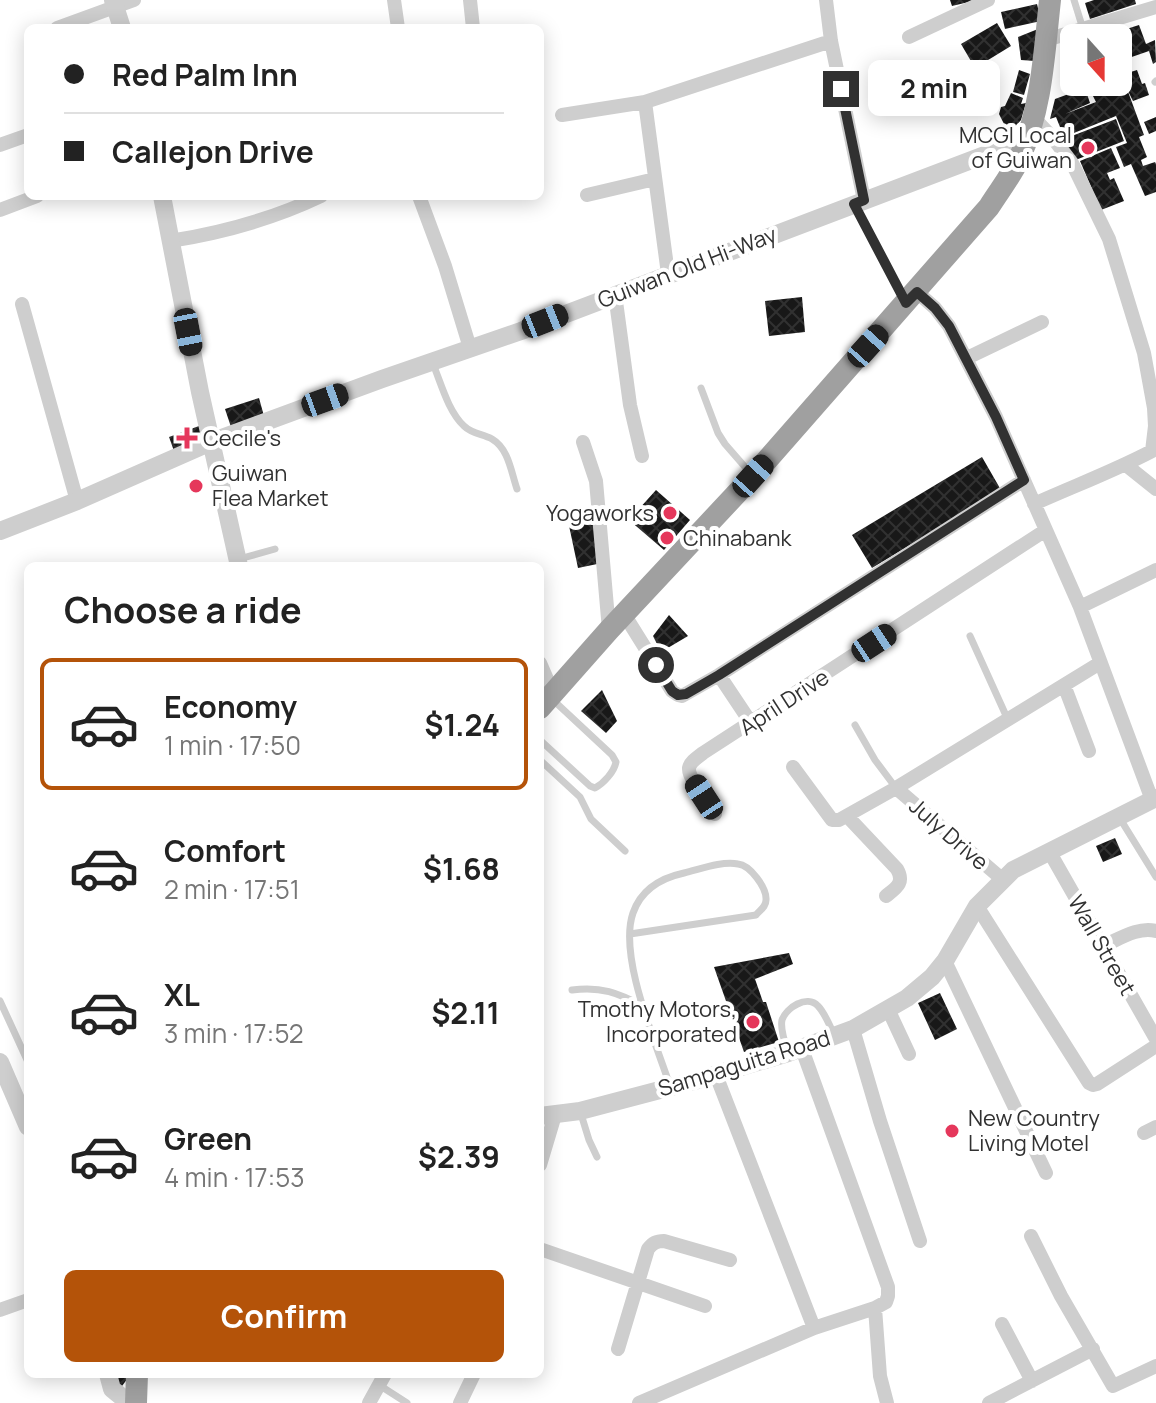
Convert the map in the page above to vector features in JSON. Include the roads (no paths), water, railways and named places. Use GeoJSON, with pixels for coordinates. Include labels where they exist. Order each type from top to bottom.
{"type":"FeatureCollection","features":[{"type":"Feature","properties":{"kind":"highway"},"geometry":{"type":"LineString","coordinates":[[548,699],[753,476],[989,207],[1018,161],[1039,102],[1050,0]]}},
{"type":"Feature","properties":{"kind":"highway"},"geometry":{"type":"LineString","coordinates":[[136,1401],[137,1378]]}},
{"type":"Feature","properties":{"kind":"street"},"geometry":{"type":"LineString","coordinates":[[66,24],[114,3],[134,0]]}},
{"type":"Feature","properties":{"kind":"street"},"geometry":{"type":"LineString","coordinates":[[394,0],[397,24]]}},
{"type":"Feature","properties":{"kind":"street"},"geometry":{"type":"LineString","coordinates":[[470,0],[473,24]]}},
{"type":"Feature","properties":{"kind":"street"},"geometry":{"type":"LineString","coordinates":[[826,0],[859,202]]}},
{"type":"Feature","properties":{"kind":"street"},"geometry":{"type":"LineString","coordinates":[[909,37],[988,0]]}},
{"type":"Feature","properties":{"kind":"street"},"geometry":{"type":"LineString","coordinates":[[114,3],[121,24]]}},
{"type":"Feature","properties":{"kind":"street"},"geometry":{"type":"LineString","coordinates":[[1100,24],[1156,7]]}},
{"type":"Feature","properties":{"kind":"street"},"geometry":{"type":"LineString","coordinates":[[1046,40],[1060,36]]}},
{"type":"Feature","properties":{"kind":"street"},"geometry":{"type":"LineString","coordinates":[[562,115],[645,102],[831,41]]}},
{"type":"Feature","properties":{"kind":"street"},"geometry":{"type":"LineString","coordinates":[[645,102],[668,274]]}},
{"type":"Feature","properties":{"kind":"street"},"geometry":{"type":"LineString","coordinates":[[1031,129],[1052,137],[1072,163],[1109,239],[1144,353],[1154,408],[1155,437],[1154,450],[1034,504]]}},
{"type":"Feature","properties":{"kind":"street","name":"Guiwan Old Hi-Way"},"geometry":{"type":"LineString","coordinates":[[0,531],[211,442],[521,331],[859,202],[1031,129]]}},
{"type":"Feature","properties":{"kind":"street"},"geometry":{"type":"LineString","coordinates":[[0,145],[24,136]]}},
{"type":"Feature","properties":{"kind":"street"},"geometry":{"type":"LineString","coordinates":[[587,195],[655,179]]}},
{"type":"Feature","properties":{"kind":"street"},"geometry":{"type":"LineString","coordinates":[[0,210],[26,200]]}},
{"type":"Feature","properties":{"kind":"street"},"geometry":{"type":"LineString","coordinates":[[163,200],[238,562]]}},
{"type":"Feature","properties":{"kind":"street"},"geometry":{"type":"LineString","coordinates":[[170,241],[233,228],[310,200]]}},
{"type":"Feature","properties":{"kind":"street"},"geometry":{"type":"LineString","coordinates":[[420,200],[470,348]]}},
{"type":"Feature","properties":{"kind":"street"},"geometry":{"type":"LineString","coordinates":[[615,294],[630,405],[642,456]]}},
{"type":"Feature","properties":{"kind":"street"},"geometry":{"type":"LineString","coordinates":[[912,297],[942,315],[967,358],[1080,607],[1153,803]]}},
{"type":"Feature","properties":{"kind":"street"},"geometry":{"type":"LineString","coordinates":[[22,304],[77,501]]}},
{"type":"Feature","properties":{"kind":"street"},"geometry":{"type":"LineString","coordinates":[[967,358],[1042,322]]}},
{"type":"Feature","properties":{"kind":"street"},"geometry":{"type":"LineString","coordinates":[[583,442],[596,481],[616,622],[678,695],[686,694],[719,675],[1024,480]]}},
{"type":"Feature","properties":{"kind":"street"},"geometry":{"type":"LineString","coordinates":[[1126,465],[1156,489]]}},
{"type":"Feature","properties":{"kind":"street","name":"April Drive"},"geometry":{"type":"LineString","coordinates":[[715,814],[691,778],[689,768],[692,762],[1046,530]]}},
{"type":"Feature","properties":{"kind":"street"},"geometry":{"type":"LineString","coordinates":[[1080,607],[1156,570]]}},
{"type":"Feature","properties":{"kind":"street"},"geometry":{"type":"LineString","coordinates":[[793,767],[832,820],[839,820],[1100,663]]}},
{"type":"Feature","properties":{"kind":"street"},"geometry":{"type":"LineString","coordinates":[[719,675],[751,723]]}},
{"type":"Feature","properties":{"kind":"street"},"geometry":{"type":"LineString","coordinates":[[1064,685],[1089,751]]}},
{"type":"Feature","properties":{"kind":"street","name":"July Drive"},"geometry":{"type":"LineString","coordinates":[[896,788],[1002,879]]}},
{"type":"Feature","properties":{"kind":"street","name":"Sampaguita Road"},"geometry":{"type":"LineString","coordinates":[[548,1116],[580,1111],[716,1075],[853,1029],[907,998],[924,984],[945,961],[977,906],[1013,870],[1119,816],[1153,803]]}},
{"type":"Feature","properties":{"kind":"street"},"geometry":{"type":"LineString","coordinates":[[847,816],[901,876],[899,885],[886,896]]}},
{"type":"Feature","properties":{"kind":"street","name":"Wall Street"},"geometry":{"type":"LineString","coordinates":[[1049,851],[1156,1039]]}},
{"type":"Feature","properties":{"kind":"street"},"geometry":{"type":"LineString","coordinates":[[977,906],[1089,1083],[1097,1084],[1156,1046]]}},
{"type":"Feature","properties":{"kind":"street"},"geometry":{"type":"LineString","coordinates":[[1103,946],[1135,932],[1156,931]]}},
{"type":"Feature","properties":{"kind":"street"},"geometry":{"type":"LineString","coordinates":[[945,961],[1046,1173]]}},
{"type":"Feature","properties":{"kind":"street"},"geometry":{"type":"LineString","coordinates":[[888,1009],[909,1054]]}},
{"type":"Feature","properties":{"kind":"street"},"geometry":{"type":"LineString","coordinates":[[853,1029],[920,1241]]}},
{"type":"Feature","properties":{"kind":"street"},"geometry":{"type":"LineString","coordinates":[[639,1403],[814,1328],[886,1302],[888,1287],[795,1051]]}},
{"type":"Feature","properties":{"kind":"street"},"geometry":{"type":"LineString","coordinates":[[3,1074],[24,1119]]}},
{"type":"Feature","properties":{"kind":"street"},"geometry":{"type":"LineString","coordinates":[[716,1075],[814,1328]]}},
{"type":"Feature","properties":{"kind":"street"},"geometry":{"type":"LineString","coordinates":[[544,1140],[548,1116]]}},
{"type":"Feature","properties":{"kind":"street"},"geometry":{"type":"LineString","coordinates":[[1031,1236],[1061,1296],[1113,1386],[1156,1366]]}},
{"type":"Feature","properties":{"kind":"street"},"geometry":{"type":"LineString","coordinates":[[618,1349],[648,1249],[657,1241],[730,1260]]}},
{"type":"Feature","properties":{"kind":"street"},"geometry":{"type":"LineString","coordinates":[[544,1250],[705,1306]]}},
{"type":"Feature","properties":{"kind":"street"},"geometry":{"type":"LineString","coordinates":[[0,1310],[24,1301]]}},
{"type":"Feature","properties":{"kind":"street"},"geometry":{"type":"LineString","coordinates":[[875,1308],[880,1376],[887,1403]]}},
{"type":"Feature","properties":{"kind":"street"},"geometry":{"type":"LineString","coordinates":[[1002,1324],[1032,1381]]}},
{"type":"Feature","properties":{"kind":"street"},"geometry":{"type":"LineString","coordinates":[[989,1403],[1093,1349]]}},
{"type":"Feature","properties":{"kind":"street"},"geometry":{"type":"LineString","coordinates":[[109,1378],[112,1389],[123,1398],[136,1401]]}},
{"type":"Feature","properties":{"kind":"street"},"geometry":{"type":"LineString","coordinates":[[460,1403],[472,1378]]}},
{"type":"Feature","properties":{"kind":"street"},"geometry":{"type":"LineString","coordinates":[[369,1403],[382,1379]]}},
{"type":"Feature","properties":{"kind":"lane"},"geometry":{"type":"LineString","coordinates":[[1074,0],[1081,24]]}},
{"type":"Feature","properties":{"kind":"lane"},"geometry":{"type":"LineString","coordinates":[[859,202],[912,297]]}},
{"type":"Feature","properties":{"kind":"lane"},"geometry":{"type":"LineString","coordinates":[[432,362],[462,424],[472,432],[492,439],[504,449],[517,489]]}},
{"type":"Feature","properties":{"kind":"lane"},"geometry":{"type":"LineString","coordinates":[[701,388],[718,433],[753,476]]}},
{"type":"Feature","properties":{"kind":"lane"},"geometry":{"type":"LineString","coordinates":[[238,562],[275,549]]}},
{"type":"Feature","properties":{"kind":"lane"},"geometry":{"type":"LineString","coordinates":[[970,636],[1008,720]]}},
{"type":"Feature","properties":{"kind":"lane"},"geometry":{"type":"LineString","coordinates":[[544,744],[595,788],[615,767],[612,755],[548,699]]}},
{"type":"Feature","properties":{"kind":"lane"},"geometry":{"type":"LineString","coordinates":[[855,725],[896,788]]}},
{"type":"Feature","properties":{"kind":"lane"},"geometry":{"type":"LineString","coordinates":[[544,764],[580,797],[591,819],[625,851]]}},
{"type":"Feature","properties":{"kind":"lane"},"geometry":{"type":"LineString","coordinates":[[1119,816],[1156,877]]}},
{"type":"Feature","properties":{"kind":"lane"},"geometry":{"type":"LineString","coordinates":[[630,934],[756,915],[765,906],[766,898],[756,875],[744,864],[730,862],[674,876],[652,885],[633,913],[630,934],[631,961],[670,1086]]}},
{"type":"Feature","properties":{"kind":"lane"},"geometry":{"type":"LineString","coordinates":[[572,990],[615,991],[643,1006]]}},
{"type":"Feature","properties":{"kind":"lane"},"geometry":{"type":"LineString","coordinates":[[0,1001],[24,1053]]}},
{"type":"Feature","properties":{"kind":"lane"},"geometry":{"type":"LineString","coordinates":[[795,1051],[781,1023],[786,1011],[803,1002],[812,1001],[820,1007],[835,1036]]}},
{"type":"Feature","properties":{"kind":"lane"},"geometry":{"type":"LineString","coordinates":[[580,1111],[597,1157]]}},
{"type":"Feature","properties":{"kind":"lane"},"geometry":{"type":"LineString","coordinates":[[382,1379],[407,1403]]}},
{"type":"Feature","properties":{"kind":"place","name":"MCGI Local of Guiwan"},"geometry":{"type":"Point","coordinates":[1088,148]}},
{"type":"Feature","properties":{"kind":"place","name":"Cecile's"},"geometry":{"type":"Point","coordinates":[187,438]}},
{"type":"Feature","properties":{"kind":"place","name":"Guiwan Flea Market"},"geometry":{"type":"Point","coordinates":[196,486]}},
{"type":"Feature","properties":{"kind":"place","name":"Yogaworks"},"geometry":{"type":"Point","coordinates":[670,513]}},
{"type":"Feature","properties":{"kind":"place","name":"Chinabank"},"geometry":{"type":"Point","coordinates":[667,538]}},
{"type":"Feature","properties":{"kind":"place","name":"Tmothy Motors, Incorporated"},"geometry":{"type":"Point","coordinates":[753,1022]}},
{"type":"Feature","properties":{"kind":"place","name":"New Country Living Motel"},"geometry":{"type":"Point","coordinates":[952,1131]}}]}
